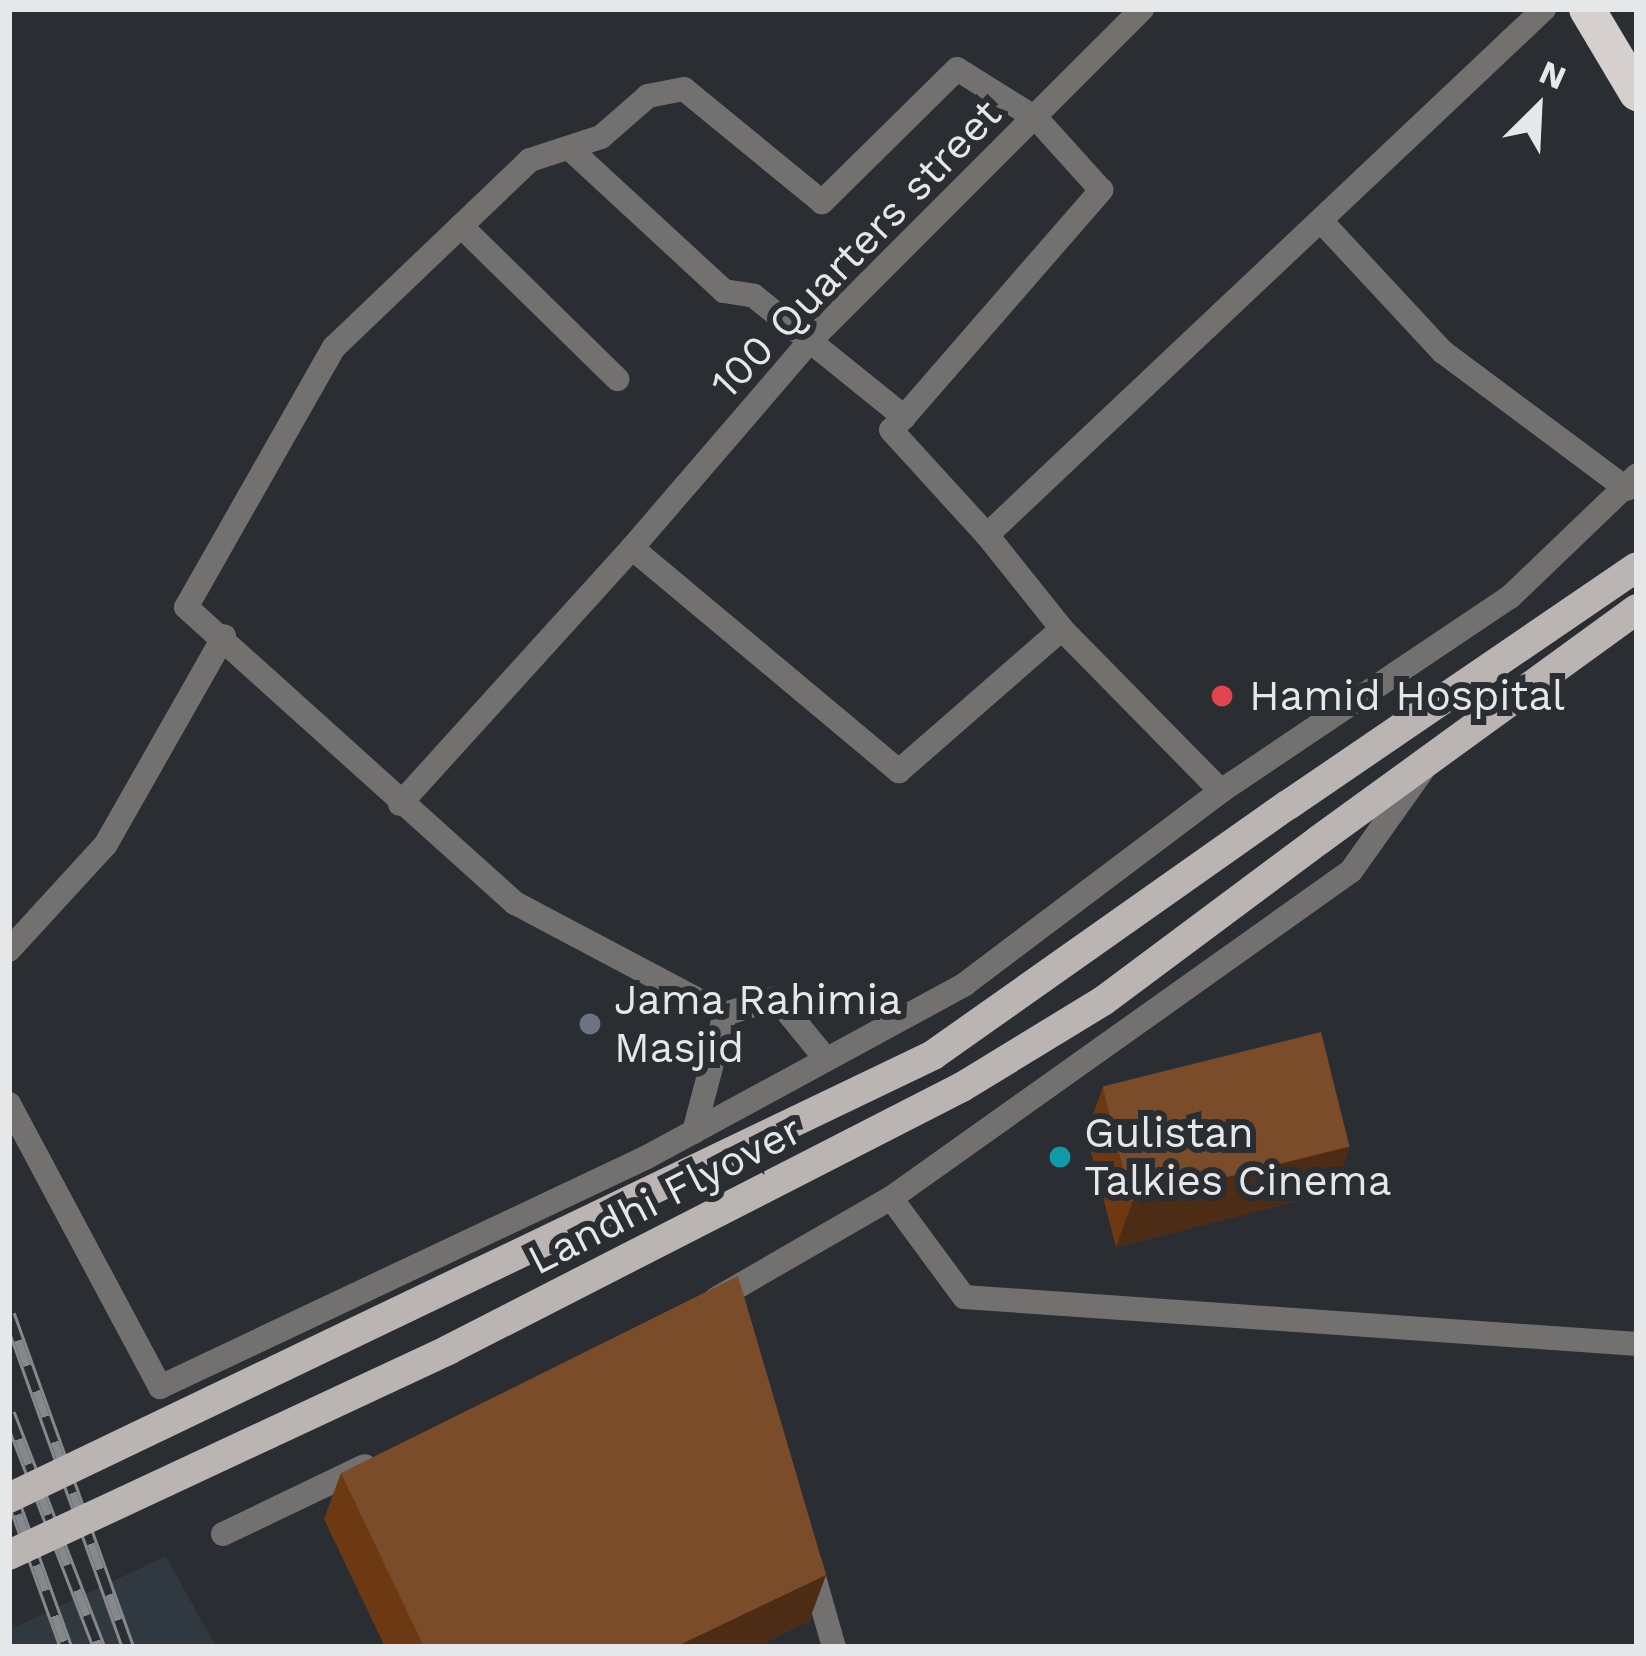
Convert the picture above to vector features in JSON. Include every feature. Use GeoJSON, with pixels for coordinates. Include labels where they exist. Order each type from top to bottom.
{"type":"FeatureCollection","features":[{"type":"Feature","properties":{"kind":"highway"},"geometry":{"type":"LineString","coordinates":[[1587,9],[1637,93]]}},
{"type":"Feature","properties":{"kind":"main road","name":"Landhi Flyover"},"geometry":{"type":"LineString","coordinates":[[9,1498],[933,1054],[1637,567]]}},
{"type":"Feature","properties":{"kind":"main road","name":"Landhi Flyover"},"geometry":{"type":"LineString","coordinates":[[9,1555],[448,1350],[962,1087],[1102,1001],[1441,745],[1637,609]]}},
{"type":"Feature","properties":{"kind":"street","name":"100 Quarters street"},"geometry":{"type":"LineString","coordinates":[[400,804],[641,558],[810,341],[1142,9]]}},
{"type":"Feature","properties":{"kind":"street"},"geometry":{"type":"LineString","coordinates":[[987,536],[1544,9]]}},
{"type":"Feature","properties":{"kind":"street"},"geometry":{"type":"LineString","coordinates":[[826,1059],[776,998],[725,1014],[515,903],[400,804],[224,636],[186,607],[334,347],[530,160],[601,137],[648,96],[684,89],[822,202],[958,69],[1036,119],[1101,190],[891,430],[987,536],[1062,629],[1221,791]]}},
{"type":"Feature","properties":{"kind":"street"},"geometry":{"type":"LineString","coordinates":[[569,148],[724,291],[754,296],[904,417]]}},
{"type":"Feature","properties":{"kind":"street"},"geometry":{"type":"LineString","coordinates":[[9,1103],[160,1387],[694,1132],[964,984],[1221,791],[1510,597],[1632,482],[1443,352],[1322,222]]}},
{"type":"Feature","properties":{"kind":"street"},"geometry":{"type":"LineString","coordinates":[[461,226],[617,379]]}},
{"type":"Feature","properties":{"kind":"street"},"geometry":{"type":"LineString","coordinates":[[641,558],[898,771],[1062,629]]}},
{"type":"Feature","properties":{"kind":"street"},"geometry":{"type":"LineString","coordinates":[[9,950],[106,844],[224,636]]}},
{"type":"Feature","properties":{"kind":"street"},"geometry":{"type":"LineString","coordinates":[[688,1313],[733,1304],[891,1198],[1351,871],[1441,745]]}},
{"type":"Feature","properties":{"kind":"street"},"geometry":{"type":"LineString","coordinates":[[694,1132],[725,1014]]}},
{"type":"Feature","properties":{"kind":"street"},"geometry":{"type":"LineString","coordinates":[[891,1198],[964,1297],[1637,1344]]}},
{"type":"Feature","properties":{"kind":"street"},"geometry":{"type":"LineString","coordinates":[[223,1534],[392,1454]]}},
{"type":"Feature","properties":{"kind":"street"},"geometry":{"type":"LineString","coordinates":[[802,1536],[834,1647]]}},
{"type":"Feature","properties":{"kind":"shaded area"},"geometry":{"type":"Polygon","coordinates":[[[166,1556],[216,1647],[9,1647],[9,1630],[166,1556]]]}},
{"type":"Feature","properties":{"kind":"building"},"geometry":{"type":"Polygon","coordinates":[[[1321,1032],[1350,1146],[1131,1201],[1103,1086],[1321,1032]]]}},
{"type":"Feature","properties":{"kind":"building"},"geometry":{"type":"Polygon","coordinates":[[[738,1276],[826,1575],[675,1647],[424,1647],[341,1473],[738,1276]]]}},
{"type":"Feature","properties":{"kind":"railway"},"geometry":{"type":"LineString","coordinates":[[9,1315],[128,1647]]}},
{"type":"Feature","properties":{"kind":"railway"},"geometry":{"type":"LineString","coordinates":[[9,1414],[99,1647]]}},
{"type":"Feature","properties":{"kind":"railway"},"geometry":{"type":"LineString","coordinates":[[9,1489],[66,1647]]}},
{"type":"Feature","properties":{"kind":"place","name":"Hamid Hospital"},"geometry":{"type":"Point","coordinates":[1222,696]}},
{"type":"Feature","properties":{"kind":"place","name":"Jama Rahimia Masjid"},"geometry":{"type":"Point","coordinates":[590,1024]}},
{"type":"Feature","properties":{"kind":"place","name":"Gulistan Talkies Cinema"},"geometry":{"type":"Point","coordinates":[1060,1157]}}]}
